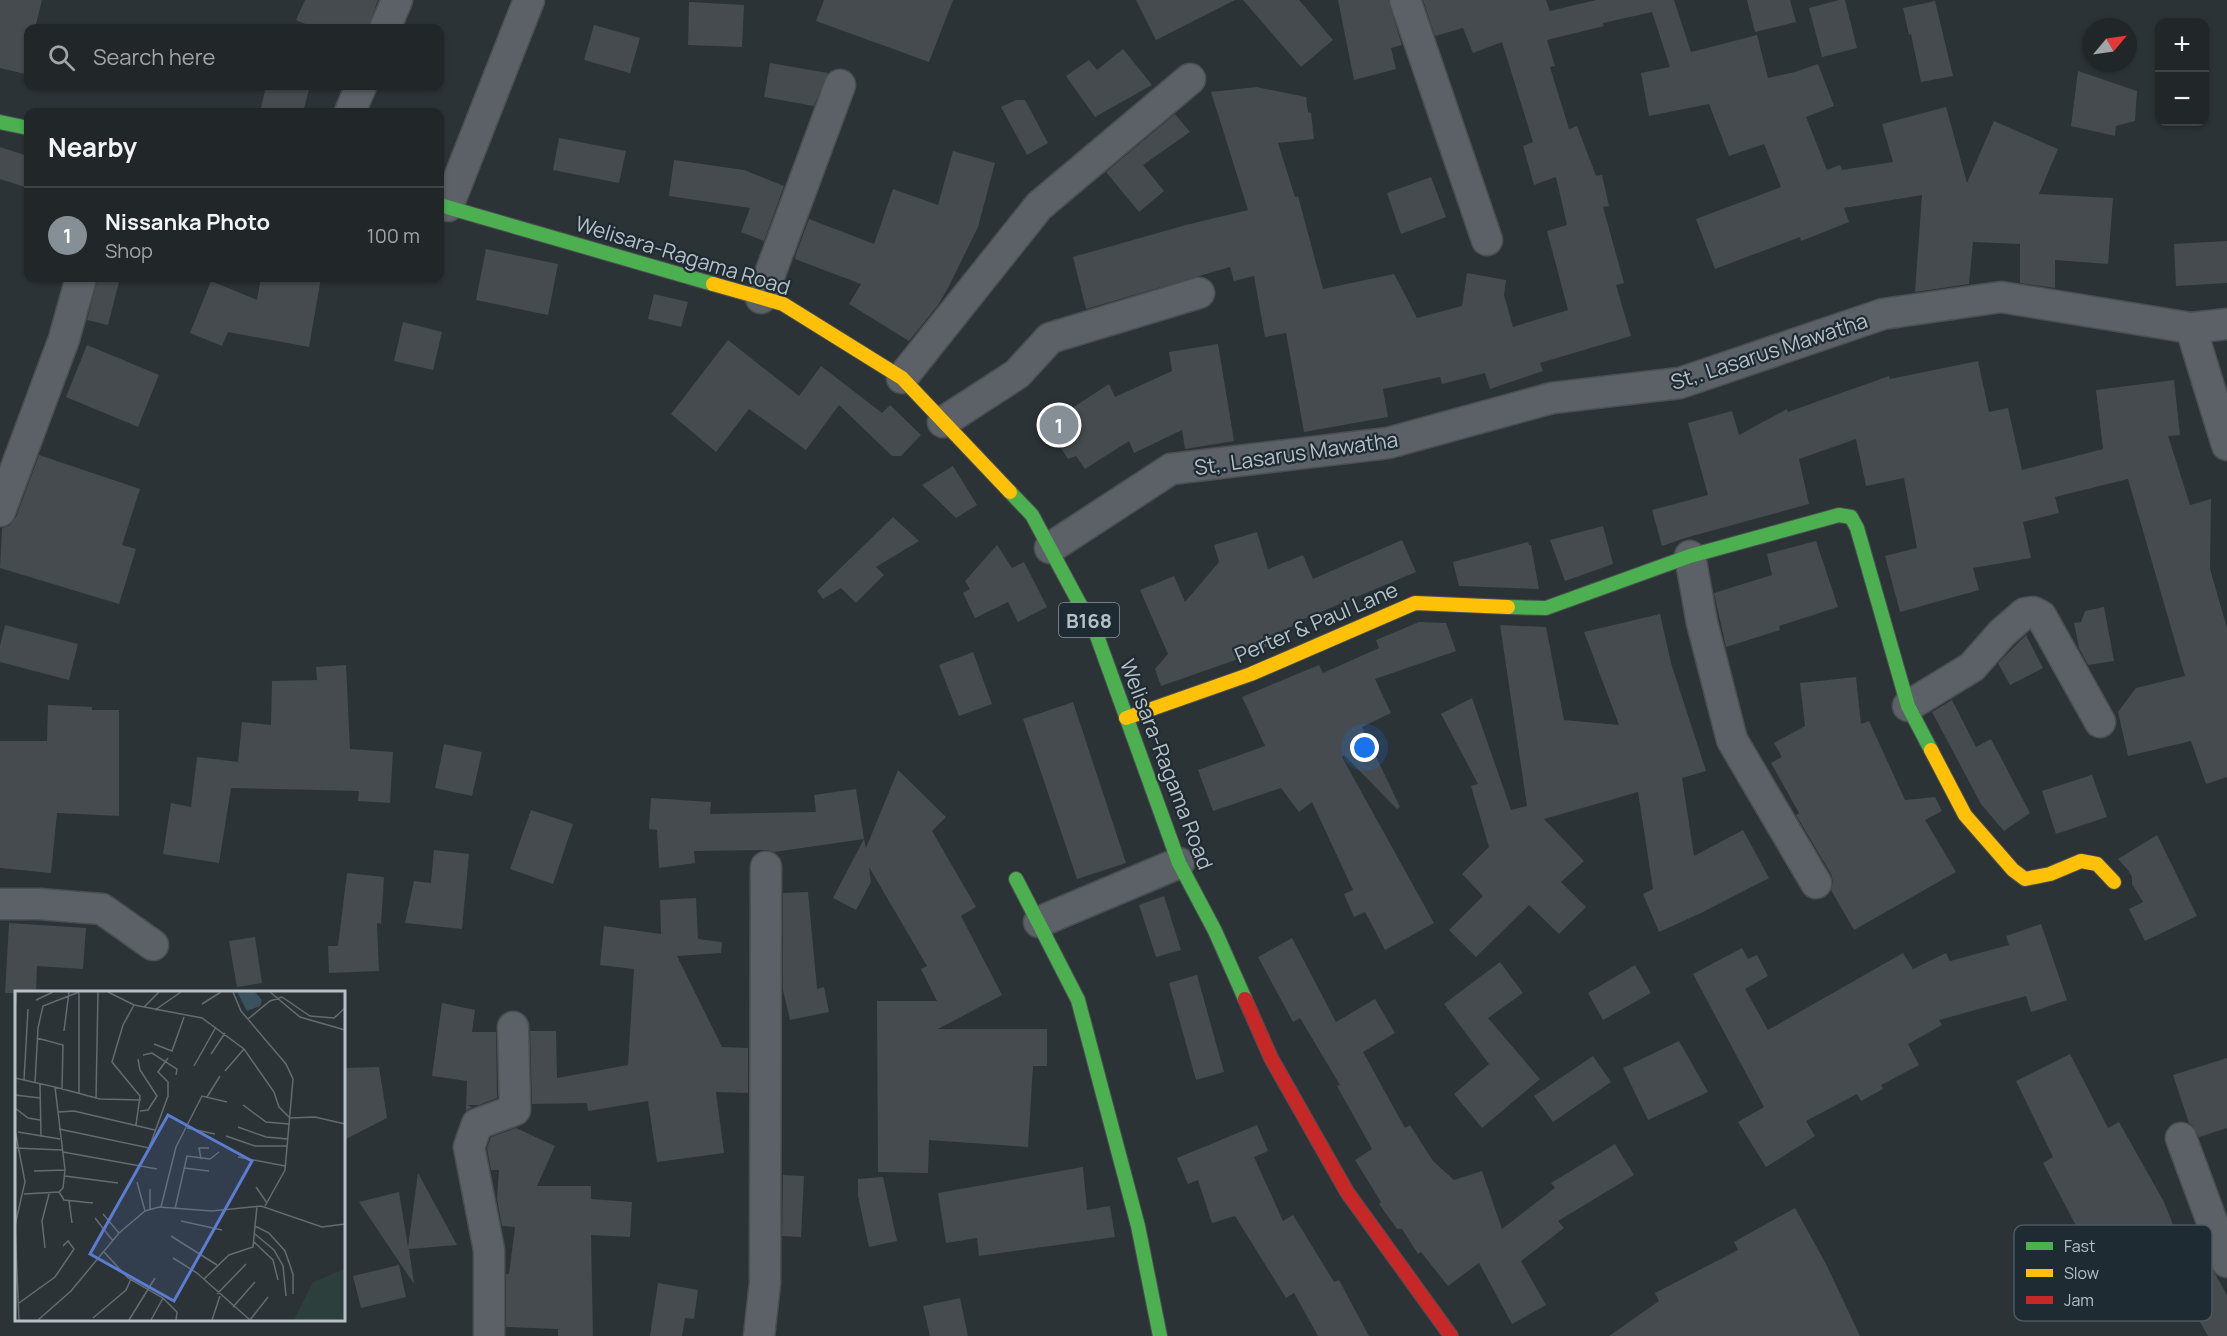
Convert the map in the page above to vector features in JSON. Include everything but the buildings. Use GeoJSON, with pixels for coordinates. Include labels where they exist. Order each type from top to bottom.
{"type":"FeatureCollection","features":[{"type":"Feature","properties":{"kind":"street"},"geometry":{"type":"LineString","coordinates":[[387,24],[397,0]]}},
{"type":"Feature","properties":{"kind":"street"},"geometry":{"type":"LineString","coordinates":[[444,206],[529,0]]}},
{"type":"Feature","properties":{"kind":"street"},"geometry":{"type":"LineString","coordinates":[[1405,0],[1487,240]]}},
{"type":"Feature","properties":{"kind":"street"},"geometry":{"type":"LineString","coordinates":[[902,378],[1039,206],[1190,79]]}},
{"type":"Feature","properties":{"kind":"street"},"geometry":{"type":"LineString","coordinates":[[761,298],[840,85]]}},
{"type":"Feature","properties":{"kind":"street"},"geometry":{"type":"LineString","coordinates":[[352,108],[359,90]]}},
{"type":"Feature","properties":{"kind":"street"},"geometry":{"type":"LineString","coordinates":[[0,122],[24,127]]}},
{"type":"Feature","properties":{"kind":"street","name":"Welisara-Ragama Road"},"geometry":{"type":"LineString","coordinates":[[444,206],[783,304],[902,378],[1032,515],[1097,636],[1179,863],[1215,931],[1271,1058],[1347,1192],[1451,1336]]}},
{"type":"Feature","properties":{"kind":"street"},"geometry":{"type":"LineString","coordinates":[[0,511],[64,339],[80,282]]}},
{"type":"Feature","properties":{"kind":"street"},"geometry":{"type":"LineString","coordinates":[[943,422],[1017,374],[1050,338],[1199,293]]}},
{"type":"Feature","properties":{"kind":"street","name":"St,. Lasarus Mawatha"},"geometry":{"type":"LineString","coordinates":[[1050,548],[1171,469],[1388,443],[1552,398],[1680,383],[1883,314],[2001,297],[2191,328],[2227,324]]}},
{"type":"Feature","properties":{"kind":"street"},"geometry":{"type":"LineString","coordinates":[[2191,328],[2227,445]]}},
{"type":"Feature","properties":{"kind":"street","name":"Perter & Paul Lane"},"geometry":{"type":"LineString","coordinates":[[1126,718],[1251,674],[1415,603],[1546,608],[1690,556],[1839,515],[1851,517],[1857,528],[1908,706]]}},
{"type":"Feature","properties":{"kind":"street"},"geometry":{"type":"LineString","coordinates":[[1690,556],[1702,622],[1732,740],[1816,883]]}},
{"type":"Feature","properties":{"kind":"street"},"geometry":{"type":"LineString","coordinates":[[2100,722],[2041,615],[2033,612],[2025,613],[2001,633],[1972,667],[1908,706],[1965,815],[2013,870],[2025,879],[2050,874],[2081,861],[2097,864],[2114,882]]}},
{"type":"Feature","properties":{"kind":"street"},"geometry":{"type":"LineString","coordinates":[[1039,922],[1179,863]]}},
{"type":"Feature","properties":{"kind":"street"},"geometry":{"type":"LineString","coordinates":[[759,1336],[765,1283],[766,867]]}},
{"type":"Feature","properties":{"kind":"street"},"geometry":{"type":"LineString","coordinates":[[1016,879],[1078,1000],[1138,1226],[1160,1336]]}},
{"type":"Feature","properties":{"kind":"street"},"geometry":{"type":"LineString","coordinates":[[0,904],[39,904],[102,909],[153,945]]}},
{"type":"Feature","properties":{"kind":"street"},"geometry":{"type":"LineString","coordinates":[[489,1336],[489,1250],[469,1147],[477,1124],[515,1110],[513,1027]]}},
{"type":"Feature","properties":{"kind":"street"},"geometry":{"type":"LineString","coordinates":[[2181,1138],[2227,1262]]}},
{"type":"Feature","properties":{"kind":"traffic: fast"},"geometry":{"type":"LineString","coordinates":[[0,122],[24,127]]}},
{"type":"Feature","properties":{"kind":"traffic: fast"},"geometry":{"type":"LineString","coordinates":[[444,206],[713,284]]}},
{"type":"Feature","properties":{"kind":"traffic: fast"},"geometry":{"type":"LineString","coordinates":[[1010,492],[1032,515],[1097,636],[1179,863],[1215,931],[1245,999]]}},
{"type":"Feature","properties":{"kind":"traffic: fast"},"geometry":{"type":"LineString","coordinates":[[1508,607],[1546,608],[1690,556],[1839,515],[1851,517],[1857,528],[1908,706],[1931,750]]}},
{"type":"Feature","properties":{"kind":"traffic: fast"},"geometry":{"type":"LineString","coordinates":[[1016,879],[1078,1000],[1138,1226],[1160,1336]]}},
{"type":"Feature","properties":{"kind":"traffic: slow"},"geometry":{"type":"LineString","coordinates":[[713,284],[783,304],[902,378],[1010,492]]}},
{"type":"Feature","properties":{"kind":"traffic: slow"},"geometry":{"type":"LineString","coordinates":[[1126,718],[1251,674],[1415,603],[1508,607]]}},
{"type":"Feature","properties":{"kind":"traffic: slow"},"geometry":{"type":"LineString","coordinates":[[1931,750],[1965,815],[2013,870],[2025,879],[2050,874],[2081,861],[2097,864],[2114,882]]}},
{"type":"Feature","properties":{"kind":"traffic: jam"},"geometry":{"type":"LineString","coordinates":[[1245,999],[1271,1058],[1347,1192],[1451,1336]]}},
{"type":"Feature","properties":{"kind":"place","name":"Nissanka Photo"},"geometry":{"type":"Point","coordinates":[1059,425]}}]}
